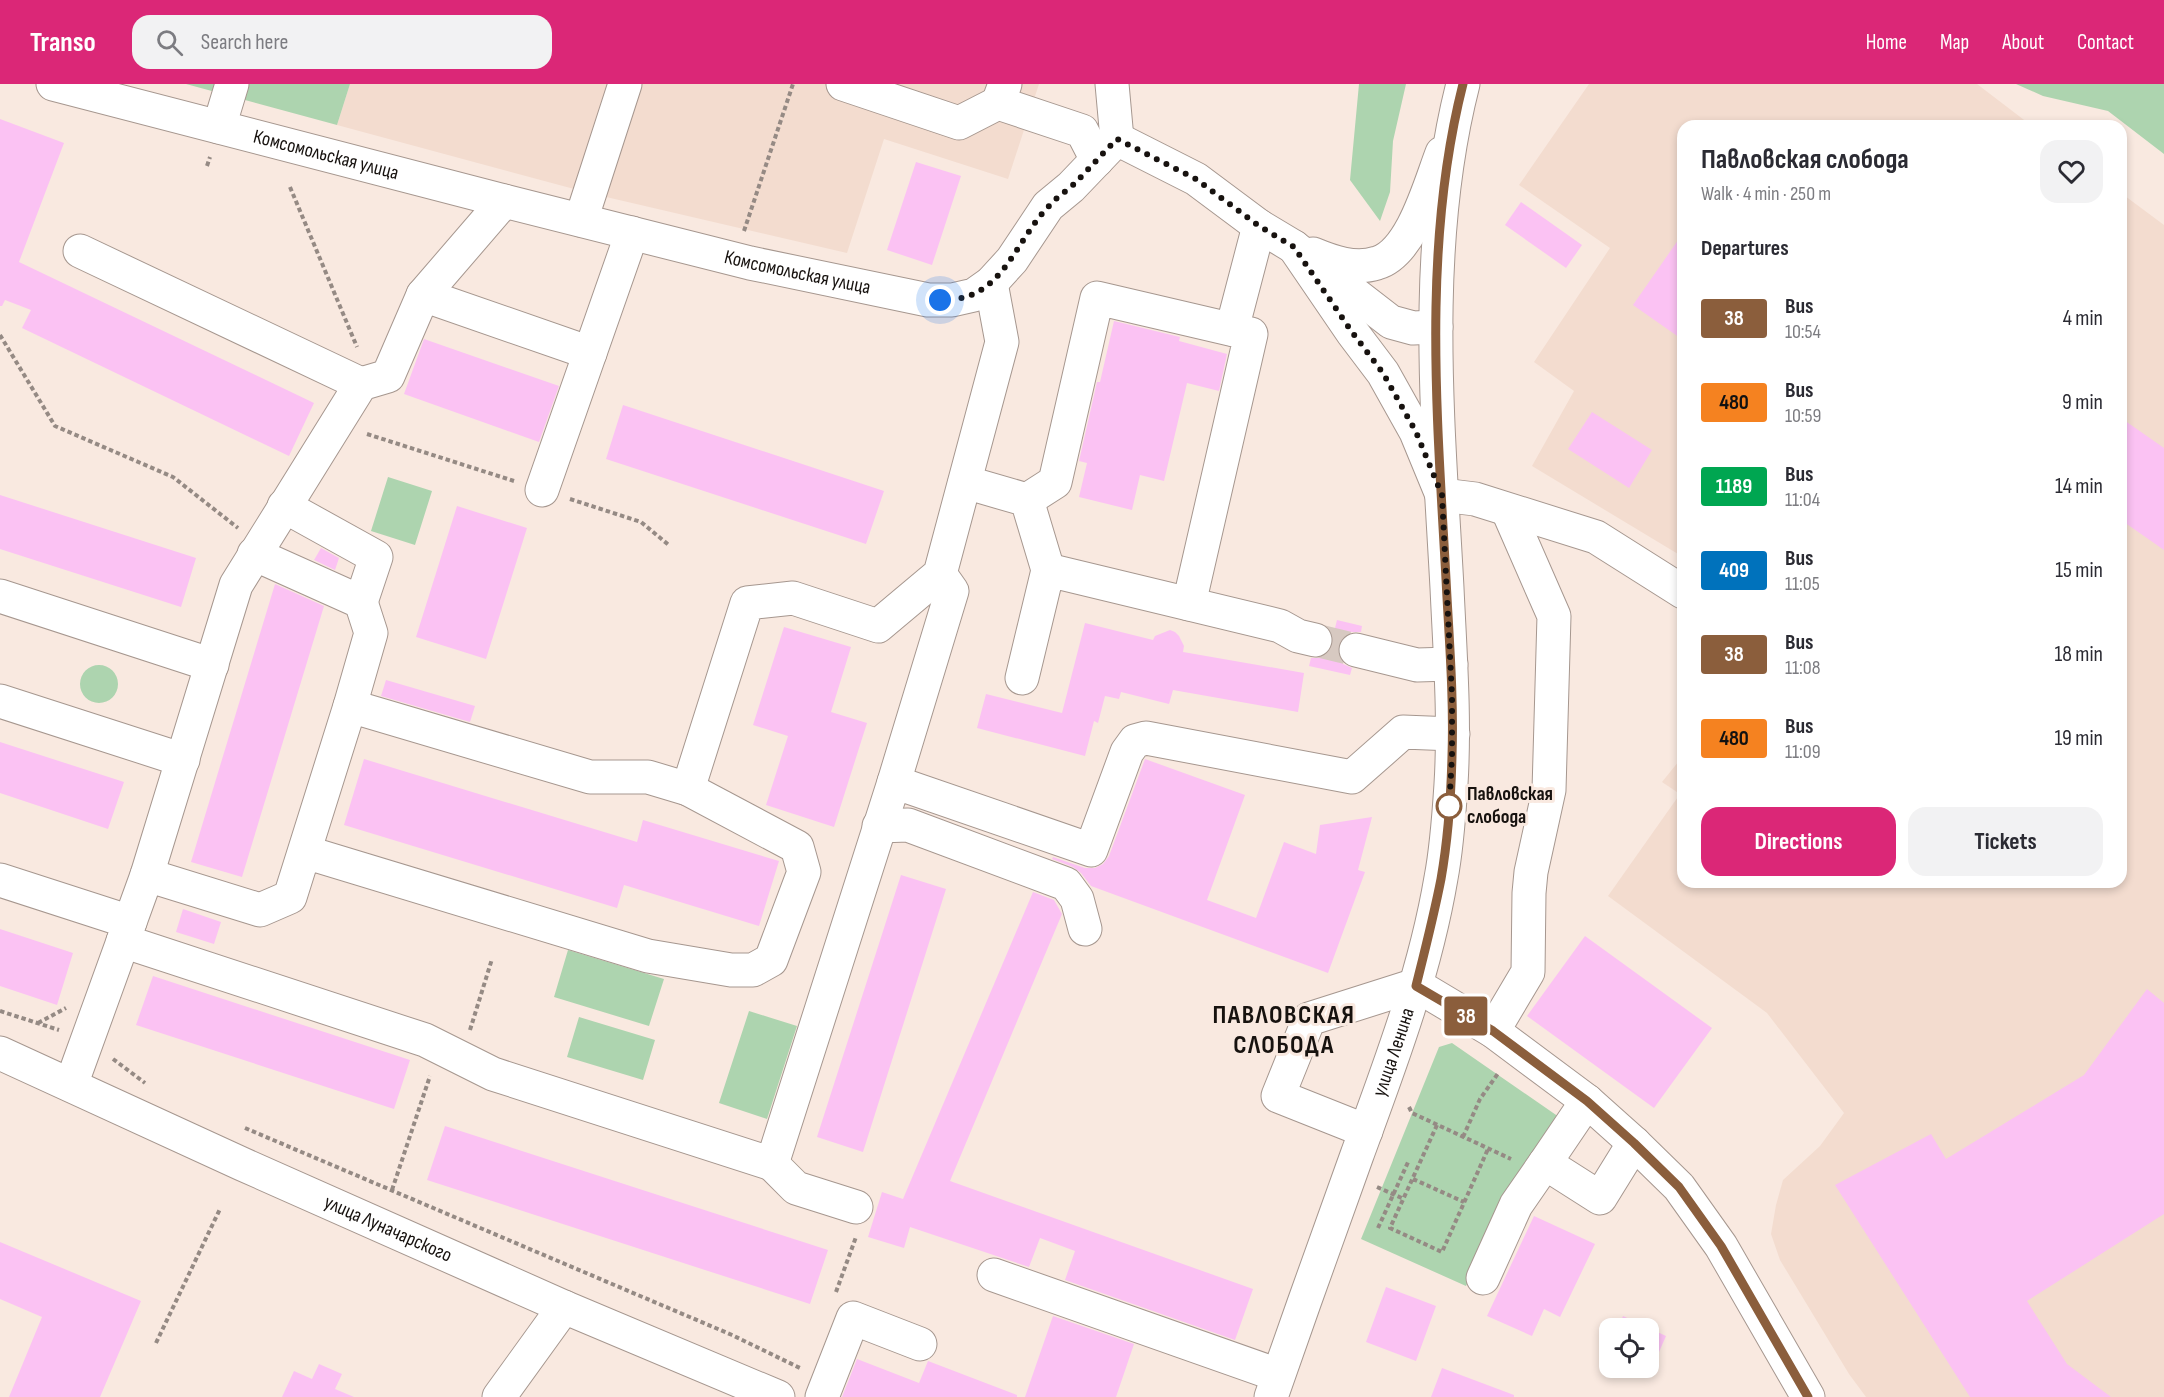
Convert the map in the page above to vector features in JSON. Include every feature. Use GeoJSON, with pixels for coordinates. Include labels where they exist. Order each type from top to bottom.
{"type":"FeatureCollection","features":[{"type":"Feature","properties":{"kind":"street","name":"Комсомольская улица"},"geometry":{"type":"LineString","coordinates":[[53,84],[737,259],[928,300],[952,300],[974,295],[992,283],[1012,260],[1048,206],[1107,149]]}},
{"type":"Feature","properties":{"kind":"street"},"geometry":{"type":"LineString","coordinates":[[219,127],[232,84]]}},
{"type":"Feature","properties":{"kind":"street"},"geometry":{"type":"LineString","coordinates":[[580,220],[625,84]]}},
{"type":"Feature","properties":{"kind":"street"},"geometry":{"type":"LineString","coordinates":[[843,84],[959,123],[1002,94],[1082,131],[1107,149],[1196,179],[1259,226],[1294,247],[1391,322],[1413,328],[1436,327]]}},
{"type":"Feature","properties":{"kind":"street"},"geometry":{"type":"LineString","coordinates":[[1107,149],[1112,84]]}},
{"type":"Feature","properties":{"kind":"street","name":"улица Ленина"},"geometry":{"type":"LineString","coordinates":[[1274,1386],[1416,986],[1442,876],[1452,734],[1436,327],[1440,222],[1454,121],[1463,84]]}},
{"type":"Feature","properties":{"kind":"street"},"geometry":{"type":"LineString","coordinates":[[1294,247],[1334,262],[1362,266],[1378,263],[1392,255],[1406,238],[1424,202],[1454,121]]}},
{"type":"Feature","properties":{"kind":"street"},"geometry":{"type":"LineString","coordinates":[[71,1085],[147,875],[236,585],[284,506],[366,383],[388,376],[423,295],[504,201]]}},
{"type":"Feature","properties":{"kind":"street"},"geometry":{"type":"LineString","coordinates":[[1232,329],[1259,226]]}},
{"type":"Feature","properties":{"kind":"street"},"geometry":{"type":"LineString","coordinates":[[542,490],[632,233]]}},
{"type":"Feature","properties":{"kind":"street"},"geometry":{"type":"LineString","coordinates":[[1294,247],[1383,373],[1416,432],[1442,495],[1475,500],[1596,537],[1677,588]]}},
{"type":"Feature","properties":{"kind":"street"},"geometry":{"type":"LineString","coordinates":[[80,250],[366,383]]}},
{"type":"Feature","properties":{"kind":"street"},"geometry":{"type":"LineString","coordinates":[[688,789],[747,603],[793,598],[878,626],[940,574],[1002,342],[992,283]]}},
{"type":"Feature","properties":{"kind":"street"},"geometry":{"type":"LineString","coordinates":[[423,295],[590,353]]}},
{"type":"Feature","properties":{"kind":"street"},"geometry":{"type":"LineString","coordinates":[[1028,500],[1054,482],[1097,298],[1251,334],[1189,604]]}},
{"type":"Feature","properties":{"kind":"street"},"geometry":{"type":"LineString","coordinates":[[965,482],[1028,500]]}},
{"type":"Feature","properties":{"kind":"street"},"geometry":{"type":"LineString","coordinates":[[1022,678],[1048,570],[1028,500]]}},
{"type":"Feature","properties":{"kind":"street"},"geometry":{"type":"LineString","coordinates":[[147,875],[260,910],[290,897],[371,633],[361,602],[376,556],[284,506]]}},
{"type":"Feature","properties":{"kind":"street"},"geometry":{"type":"LineString","coordinates":[[1493,1031],[1528,972],[1531,872],[1549,790],[1554,628],[1554,616],[1508,511]]}},
{"type":"Feature","properties":{"kind":"street"},"geometry":{"type":"LineString","coordinates":[[257,549],[361,602]]}},
{"type":"Feature","properties":{"kind":"street"},"geometry":{"type":"LineString","coordinates":[[1048,570],[1280,626],[1298,636],[1315,640]]}},
{"type":"Feature","properties":{"kind":"street"},"geometry":{"type":"LineString","coordinates":[[772,1164],[894,782],[952,591],[940,574]]}},
{"type":"Feature","properties":{"kind":"street"},"geometry":{"type":"LineString","coordinates":[[0,596],[212,665]]}},
{"type":"Feature","properties":{"kind":"street"},"geometry":{"type":"LineString","coordinates":[[1356,650],[1417,665],[1451,664]]}},
{"type":"Feature","properties":{"kind":"street"},"geometry":{"type":"LineString","coordinates":[[0,701],[183,760]]}},
{"type":"Feature","properties":{"kind":"street"},"geometry":{"type":"LineString","coordinates":[[305,852],[648,956],[730,970],[753,970],[771,960],[804,872],[797,847],[688,789],[648,777],[590,777],[350,706]]}},
{"type":"Feature","properties":{"kind":"street"},"geometry":{"type":"LineString","coordinates":[[894,782],[1091,850],[1127,752],[1135,741],[1146,738],[1352,777],[1403,732],[1452,734]]}},
{"type":"Feature","properties":{"kind":"street"},"geometry":{"type":"LineString","coordinates":[[879,826],[908,825],[1066,884],[1077,899],[1085,929]]}},
{"type":"Feature","properties":{"kind":"street"},"geometry":{"type":"LineString","coordinates":[[0,880],[127,931],[425,1040],[493,1074],[772,1164],[796,1188],[856,1207]]}},
{"type":"Feature","properties":{"kind":"street"},"geometry":{"type":"LineString","coordinates":[[1366,1131],[1278,1096],[1308,1019],[1416,986],[1493,1031],[1587,1101],[1679,1187],[1721,1246],[1808,1397]]}},
{"type":"Feature","properties":{"kind":"street","name":"улица Луначарского"},"geometry":{"type":"LineString","coordinates":[[0,1053],[242,1164],[564,1307],[778,1397]]}},
{"type":"Feature","properties":{"kind":"street"},"geometry":{"type":"LineString","coordinates":[[1483,1278],[1516,1205],[1587,1101]]}},
{"type":"Feature","properties":{"kind":"street"},"geometry":{"type":"LineString","coordinates":[[1542,1167],[1600,1197],[1634,1143]]}},
{"type":"Feature","properties":{"kind":"street"},"geometry":{"type":"LineString","coordinates":[[994,1275],[1274,1386]]}},
{"type":"Feature","properties":{"kind":"street"},"geometry":{"type":"LineString","coordinates":[[499,1397],[564,1307]]}},
{"type":"Feature","properties":{"kind":"street"},"geometry":{"type":"LineString","coordinates":[[823,1395],[853,1318],[920,1344]]}},
{"type":"Feature","properties":{"kind":"path"},"geometry":{"type":"LineString","coordinates":[[737,259],[793,84]]}},
{"type":"Feature","properties":{"kind":"path"},"geometry":{"type":"LineString","coordinates":[[290,187],[366,383]]}},
{"type":"Feature","properties":{"kind":"path"},"geometry":{"type":"LineString","coordinates":[[0,335],[55,426],[173,477],[257,549]]}},
{"type":"Feature","properties":{"kind":"path"},"geometry":{"type":"LineString","coordinates":[[337,424],[641,522],[670,546]]}},
{"type":"Feature","properties":{"kind":"path"},"geometry":{"type":"LineString","coordinates":[[392,1190],[492,958]]}},
{"type":"Feature","properties":{"kind":"path"},"geometry":{"type":"LineString","coordinates":[[0,1011],[88,1040],[154,1090]]}},
{"type":"Feature","properties":{"kind":"path"},"geometry":{"type":"LineString","coordinates":[[1463,1137],[1480,1099],[1503,1067]]}},
{"type":"Feature","properties":{"kind":"path"},"geometry":{"type":"LineString","coordinates":[[1409,1107],[1412,1113],[1488,1149],[1542,1167]]}},
{"type":"Feature","properties":{"kind":"path"},"geometry":{"type":"LineString","coordinates":[[1437,1125],[1390,1228],[1442,1252],[1488,1149]]}},
{"type":"Feature","properties":{"kind":"path"},"geometry":{"type":"LineString","coordinates":[[241,1126],[732,1335],[806,1371],[823,1395]]}},
{"type":"Feature","properties":{"kind":"path"},"geometry":{"type":"LineString","coordinates":[[1378,1228],[1409,1160]]}},
{"type":"Feature","properties":{"kind":"path"},"geometry":{"type":"LineString","coordinates":[[1413,1179],[1464,1202]]}},
{"type":"Feature","properties":{"kind":"path"},"geometry":{"type":"LineString","coordinates":[[1382,1189],[1404,1199]]}},
{"type":"Feature","properties":{"kind":"path"},"geometry":{"type":"LineString","coordinates":[[156,1343],[220,1209]]}},
{"type":"Feature","properties":{"kind":"shaded area"},"geometry":{"type":"Polygon","coordinates":[[[350,84],[1039,84],[1008,179],[884,139],[847,253],[589,193],[337,125],[350,84]]]}},
{"type":"Feature","properties":{"kind":"shaded area"},"geometry":{"type":"Polygon","coordinates":[[[1589,84],[1977,84],[2024,120],[1677,120],[1677,553],[1532,466],[1574,391],[1534,362],[1610,248],[1519,185],[1589,84]]]}},
{"type":"Feature","properties":{"kind":"shaded area"},"geometry":{"type":"Polygon","coordinates":[[[2127,197],[2164,225],[2164,1397],[1866,1397],[1849,1374],[1780,1260],[1771,1234],[1783,1180],[1820,1146],[1844,1113],[1767,1013],[1608,896],[1677,798],[1677,888],[2127,888],[2127,197]]]}},
{"type":"Feature","properties":{"kind":"shaded area"},"geometry":{"type":"Polygon","coordinates":[[[1677,763],[1677,792],[1662,782],[1677,763]]]}},
{"type":"Feature","properties":{"kind":"green space"},"geometry":{"type":"Polygon","coordinates":[[[186,84],[350,84],[337,125],[186,84]]]}},
{"type":"Feature","properties":{"kind":"green space"},"geometry":{"type":"Polygon","coordinates":[[[1359,84],[1406,84],[1393,141],[1390,192],[1380,221],[1350,180],[1359,84]]]}},
{"type":"Feature","properties":{"kind":"green space"},"geometry":{"type":"Polygon","coordinates":[[[2016,84],[2164,84],[2164,154],[2127,126],[2127,120],[2120,120],[2108,111],[2043,96],[2016,84]]]}},
{"type":"Feature","properties":{"kind":"green space"},"geometry":{"type":"Polygon","coordinates":[[[388,477],[432,491],[415,545],[371,531],[388,477]]]}},
{"type":"Feature","properties":{"kind":"green space"},"geometry":{"type":"Polygon","coordinates":[[[99,665],[106,666],[112,671],[117,677],[117,691],[112,697],[106,702],[99,703],[92,702],[86,697],[81,691],[80,684],[81,677],[86,671],[92,666],[99,665]]]}},
{"type":"Feature","properties":{"kind":"green space"},"geometry":{"type":"Polygon","coordinates":[[[568,950],[664,979],[649,1026],[554,997],[568,950]]]}},
{"type":"Feature","properties":{"kind":"green space"},"geometry":{"type":"Polygon","coordinates":[[[749,1011],[797,1026],[767,1119],[719,1103],[749,1011]]]}},
{"type":"Feature","properties":{"kind":"green space"},"geometry":{"type":"Polygon","coordinates":[[[579,1017],[655,1040],[643,1080],[567,1057],[579,1017]]]}},
{"type":"Feature","properties":{"kind":"green space"},"geometry":{"type":"Polygon","coordinates":[[[1452,1043],[1559,1117],[1511,1188],[1466,1286],[1361,1239],[1439,1047],[1452,1043]]]}},
{"type":"Feature","properties":{"kind":"building"},"geometry":{"type":"Polygon","coordinates":[[[0,119],[64,143],[19,262],[314,403],[289,456],[22,328],[31,310],[5,300],[0,306],[0,119]]]}},
{"type":"Feature","properties":{"kind":"building"},"geometry":{"type":"Polygon","coordinates":[[[916,162],[961,176],[932,265],[887,250],[916,162]]]}},
{"type":"Feature","properties":{"kind":"building"},"geometry":{"type":"Polygon","coordinates":[[[1521,202],[1582,245],[1566,268],[1505,225],[1521,202]]]}},
{"type":"Feature","properties":{"kind":"building"},"geometry":{"type":"Polygon","coordinates":[[[1677,242],[1677,336],[1633,305],[1677,242]]]}},
{"type":"Feature","properties":{"kind":"building"},"geometry":{"type":"Polygon","coordinates":[[[1114,321],[1180,337],[1179,341],[1227,354],[1219,391],[1187,383],[1164,481],[1140,475],[1132,510],[1079,497],[1087,463],[1079,461],[1114,321]]]}},
{"type":"Feature","properties":{"kind":"building"},"geometry":{"type":"Polygon","coordinates":[[[424,339],[559,386],[539,442],[404,394],[424,339]]]}},
{"type":"Feature","properties":{"kind":"building"},"geometry":{"type":"Polygon","coordinates":[[[623,405],[884,491],[866,544],[606,459],[623,405]]]}},
{"type":"Feature","properties":{"kind":"building"},"geometry":{"type":"Polygon","coordinates":[[[1592,412],[1652,450],[1629,488],[1568,449],[1592,412]]]}},
{"type":"Feature","properties":{"kind":"building"},"geometry":{"type":"Polygon","coordinates":[[[2127,422],[2164,448],[2164,550],[2127,524],[2127,422]]]}},
{"type":"Feature","properties":{"kind":"building"},"geometry":{"type":"Polygon","coordinates":[[[0,495],[196,558],[181,607],[0,549],[0,495]]]}},
{"type":"Feature","properties":{"kind":"building"},"geometry":{"type":"Polygon","coordinates":[[[457,506],[527,528],[486,659],[416,637],[457,506]]]}},
{"type":"Feature","properties":{"kind":"building"},"geometry":{"type":"Polygon","coordinates":[[[321,548],[339,558],[335,570],[314,560],[321,548]]]}},
{"type":"Feature","properties":{"kind":"building"},"geometry":{"type":"Polygon","coordinates":[[[275,584],[324,606],[242,877],[191,862],[275,584]]]}},
{"type":"Feature","properties":{"kind":"building"},"geometry":{"type":"Polygon","coordinates":[[[1337,620],[1362,626],[1361,632],[1350,632],[1342,637],[1338,645],[1338,656],[1343,664],[1352,668],[1350,675],[1309,666],[1311,658],[1321,658],[1329,652],[1333,644],[1331,631],[1334,632],[1337,620]]]}},
{"type":"Feature","properties":{"kind":"building"},"geometry":{"type":"Polygon","coordinates":[[[1085,623],[1153,640],[1155,636],[1170,630],[1179,636],[1184,646],[1183,652],[1304,673],[1298,712],[1173,690],[1169,704],[1121,692],[1119,699],[1105,696],[1098,723],[1094,721],[1085,756],[977,728],[986,694],[1062,713],[1085,623]]]}},
{"type":"Feature","properties":{"kind":"building"},"geometry":{"type":"Polygon","coordinates":[[[784,627],[851,647],[831,712],[867,723],[834,827],[766,805],[788,736],[753,725],[784,627]]]}},
{"type":"Feature","properties":{"kind":"building"},"geometry":{"type":"Polygon","coordinates":[[[386,680],[475,706],[470,722],[381,696],[386,680]]]}},
{"type":"Feature","properties":{"kind":"building"},"geometry":{"type":"Polygon","coordinates":[[[0,742],[124,782],[108,829],[0,793],[0,742]]]}},
{"type":"Feature","properties":{"kind":"building"},"geometry":{"type":"Polygon","coordinates":[[[364,759],[637,842],[643,820],[779,861],[759,926],[624,885],[617,908],[344,825],[364,759]]]}},
{"type":"Feature","properties":{"kind":"building"},"geometry":{"type":"Polygon","coordinates":[[[1145,759],[1245,795],[1207,900],[1256,918],[1284,842],[1316,854],[1320,825],[1372,817],[1358,870],[1365,872],[1328,973],[1091,886],[1073,867],[1052,859],[1053,857],[1085,868],[1095,868],[1103,864],[1109,856],[1145,759]]]}},
{"type":"Feature","properties":{"kind":"building"},"geometry":{"type":"Polygon","coordinates":[[[901,875],[946,889],[863,1152],[817,1137],[901,875]]]}},
{"type":"Feature","properties":{"kind":"building"},"geometry":{"type":"Polygon","coordinates":[[[1033,892],[1054,900],[1062,914],[950,1181],[1253,1289],[1235,1340],[1065,1280],[1075,1251],[1040,1238],[1029,1267],[910,1227],[904,1248],[868,1237],[882,1192],[903,1199],[1033,892]]]}},
{"type":"Feature","properties":{"kind":"building"},"geometry":{"type":"Polygon","coordinates":[[[183,909],[221,922],[214,944],[176,932],[183,909]]]}},
{"type":"Feature","properties":{"kind":"building"},"geometry":{"type":"Polygon","coordinates":[[[0,929],[73,953],[57,1005],[0,986],[0,929]]]}},
{"type":"Feature","properties":{"kind":"building"},"geometry":{"type":"Polygon","coordinates":[[[1585,936],[1712,1028],[1654,1108],[1527,1016],[1585,936]]]}},
{"type":"Feature","properties":{"kind":"building"},"geometry":{"type":"Polygon","coordinates":[[[153,976],[410,1060],[394,1109],[136,1025],[153,976]]]}},
{"type":"Feature","properties":{"kind":"building"},"geometry":{"type":"Polygon","coordinates":[[[2147,989],[2164,1003],[2164,1214],[2027,1301],[2067,1364],[2111,1397],[1970,1397],[1835,1185],[1931,1134],[1946,1159],[2084,1075],[2147,989]]]}},
{"type":"Feature","properties":{"kind":"building"},"geometry":{"type":"Polygon","coordinates":[[[445,1126],[828,1250],[810,1304],[427,1180],[445,1126]]]}},
{"type":"Feature","properties":{"kind":"building"},"geometry":{"type":"Polygon","coordinates":[[[1534,1216],[1595,1244],[1560,1317],[1544,1309],[1532,1336],[1487,1316],[1534,1216]]]}},
{"type":"Feature","properties":{"kind":"building"},"geometry":{"type":"Polygon","coordinates":[[[0,1242],[141,1301],[100,1397],[9,1397],[42,1317],[0,1299],[0,1242]]]}},
{"type":"Feature","properties":{"kind":"building"},"geometry":{"type":"Polygon","coordinates":[[[1386,1287],[1436,1306],[1416,1361],[1366,1342],[1386,1287]]]}},
{"type":"Feature","properties":{"kind":"building"},"geometry":{"type":"Polygon","coordinates":[[[1053,1316],[1134,1344],[1116,1397],[1025,1397],[1053,1316]]]}},
{"type":"Feature","properties":{"kind":"building"},"geometry":{"type":"Polygon","coordinates":[[[1659,1333],[1666,1336],[1659,1352],[1659,1333]]]}},
{"type":"Feature","properties":{"kind":"building"},"geometry":{"type":"Polygon","coordinates":[[[857,1359],[919,1383],[928,1361],[1017,1395],[1017,1397],[842,1397],[857,1359]]]}},
{"type":"Feature","properties":{"kind":"building"},"geometry":{"type":"Polygon","coordinates":[[[319,1364],[342,1374],[335,1389],[354,1397],[282,1397],[294,1371],[312,1379],[319,1364]]]}},
{"type":"Feature","properties":{"kind":"building"},"geometry":{"type":"Polygon","coordinates":[[[1442,1368],[1514,1395],[1514,1397],[1431,1397],[1442,1368]]]}},
{"type":"Feature","properties":{"kind":"tunnel"},"geometry":{"type":"LineString","coordinates":[[1315,640],[1356,650]]}},
{"type":"Feature","properties":{"kind":"bus line","name":"38"},"geometry":{"type":"LineString","coordinates":[[1463,84],[1454,121],[1440,222],[1436,327],[1437,402],[1451,664],[1452,757],[1442,876],[1416,986],[1493,1031],[1587,1101],[1679,1187],[1721,1246],[1808,1397]]}},
{"type":"Feature","properties":{"kind":"place","name":"Павловская слобода"},"geometry":{"type":"Point","coordinates":[1449,806]}},
{"type":"Feature","properties":{"kind":"district","name":"ПАВЛОВСКАЯ СЛОБОДА"},"geometry":{"type":"Point","coordinates":[1284,1030]}},
{"type":"Feature","properties":{"kind":"route"},"geometry":{"type":"LineString","coordinates":[[940,300],[974,295],[992,283],[1012,260],[1048,206],[1071,187],[1117,139],[1196,179],[1259,226],[1294,247],[1383,373],[1416,432],[1442,495],[1452,696],[1449,809],[1449,806]]}}]}
